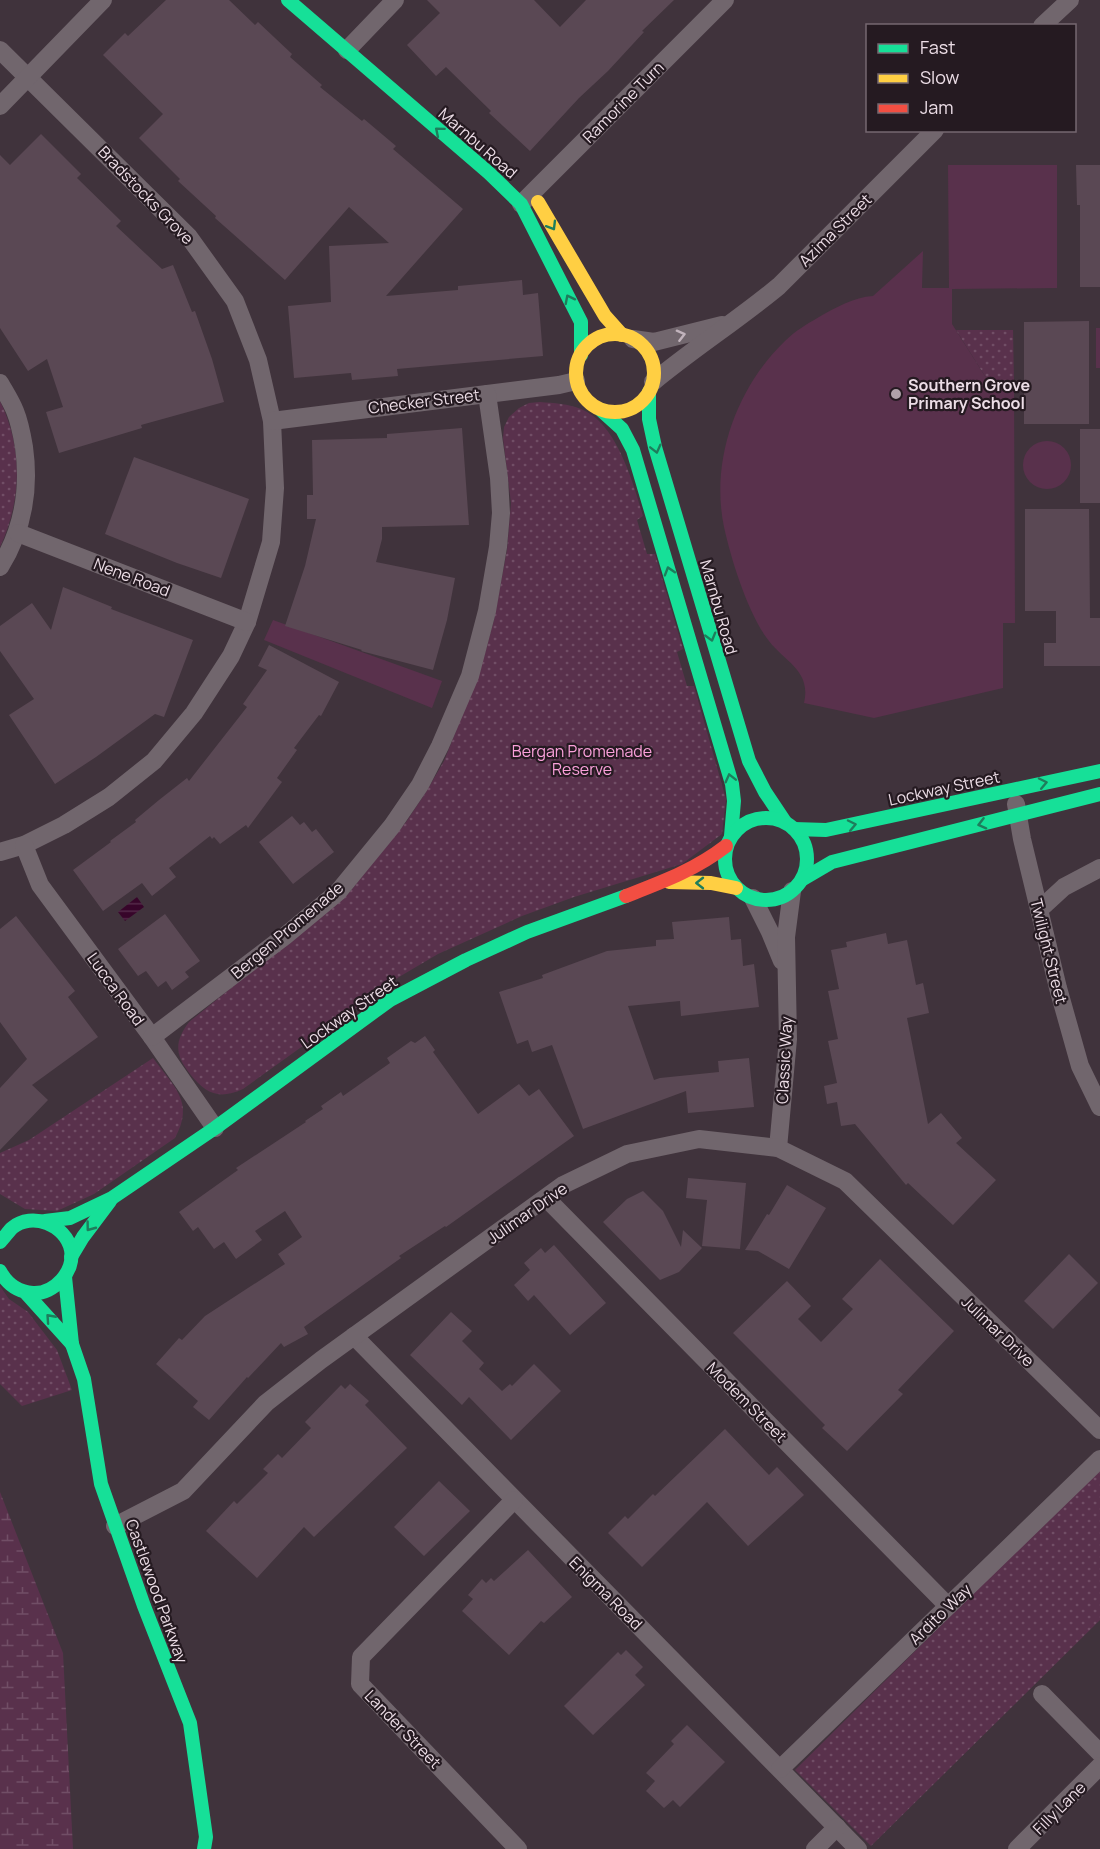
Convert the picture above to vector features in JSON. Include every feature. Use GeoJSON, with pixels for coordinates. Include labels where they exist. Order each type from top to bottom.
{"type":"FeatureCollection","features":[{"type":"Feature","properties":{"kind":"street"},"geometry":{"type":"LineString","coordinates":[[0,106],[103,0]]}},
{"type":"Feature","properties":{"kind":"street","name":"Marnbu Road"},"geometry":{"type":"LineString","coordinates":[[288,0],[354,41],[394,93],[489,173],[526,194],[605,316],[628,337]]}},
{"type":"Feature","properties":{"kind":"street"},"geometry":{"type":"LineString","coordinates":[[354,41],[395,0]]}},
{"type":"Feature","properties":{"kind":"street","name":"Ramorine Turn"},"geometry":{"type":"LineString","coordinates":[[526,194],[725,0]]}},
{"type":"Feature","properties":{"kind":"street"},"geometry":{"type":"LineString","coordinates":[[1044,24],[1070,0]]}},
{"type":"Feature","properties":{"kind":"street","name":"Bradstocks Grove"},"geometry":{"type":"LineString","coordinates":[[0,50],[189,237],[235,301],[258,360],[272,421],[275,488],[270,542],[247,622],[231,657],[194,713],[154,762],[109,797],[64,825],[24,845],[0,852]]}},
{"type":"Feature","properties":{"kind":"street","name":"Azima Street"},"geometry":{"type":"LineString","coordinates":[[729,323],[754,307],[779,286],[933,132]]}},
{"type":"Feature","properties":{"kind":"street","name":"Marnbu Road"},"geometry":{"type":"LineString","coordinates":[[526,194],[581,322],[580,355]]}},
{"type":"Feature","properties":{"kind":"street"},"geometry":{"type":"LineString","coordinates":[[729,323],[654,342],[610,335],[598,338],[580,355],[576,381],[581,393],[590,403],[622,429],[633,450],[732,784],[734,801],[729,841],[724,857],[730,879],[736,888],[753,898],[766,900],[780,898],[832,862],[1100,794]]}},
{"type":"Feature","properties":{"kind":"street"},"geometry":{"type":"LineString","coordinates":[[651,387],[729,323]]}},
{"type":"Feature","properties":{"kind":"street"},"geometry":{"type":"LineString","coordinates":[[601,410],[623,411],[634,407],[643,401],[651,387],[654,370],[651,357],[643,346],[628,337]]}},
{"type":"Feature","properties":{"kind":"street","name":"Checker Street"},"geometry":{"type":"LineString","coordinates":[[272,421],[576,381]]}},
{"type":"Feature","properties":{"kind":"street"},"geometry":{"type":"LineString","coordinates":[[0,383],[16,412],[27,470],[24,508],[18,532],[9,554],[0,567]]}},
{"type":"Feature","properties":{"kind":"street","name":"Marnbu Road"},"geometry":{"type":"LineString","coordinates":[[651,387],[649,419],[655,447],[730,703],[754,773],[790,826]]}},
{"type":"Feature","properties":{"kind":"street","name":"Bergen Promenade"},"geometry":{"type":"LineString","coordinates":[[152,1037],[285,936],[338,892],[392,826],[420,785],[441,746],[470,676],[487,611],[496,558],[501,513],[500,490],[487,394]]}},
{"type":"Feature","properties":{"kind":"street","name":"Nene Road"},"geometry":{"type":"LineString","coordinates":[[18,532],[247,622]]}},
{"type":"Feature","properties":{"kind":"street","name":"Lockway Street"},"geometry":{"type":"LineString","coordinates":[[790,826],[826,830],[1100,771]]}},
{"type":"Feature","properties":{"kind":"street","name":"Twilight Street"},"geometry":{"type":"LineString","coordinates":[[1012,790],[1058,988],[1080,1066],[1099,1104]]}},
{"type":"Feature","properties":{"kind":"street"},"geometry":{"type":"LineString","coordinates":[[729,841],[738,828],[756,819],[776,819],[790,826],[801,837],[807,858],[797,885]]}},
{"type":"Feature","properties":{"kind":"street","name":"Lockway Street"},"geometry":{"type":"LineString","coordinates":[[41,1220],[70,1218],[112,1198],[215,1128],[390,1000],[466,960],[527,932],[663,882],[705,862],[729,841]]}},
{"type":"Feature","properties":{"kind":"street","name":"Lucca Road"},"geometry":{"type":"LineString","coordinates":[[24,845],[40,885],[152,1037],[215,1128]]}},
{"type":"Feature","properties":{"kind":"street"},"geometry":{"type":"LineString","coordinates":[[1039,910],[1064,888],[1100,868]]}},
{"type":"Feature","properties":{"kind":"street","name":"Lockway Street"},"geometry":{"type":"LineString","coordinates":[[663,882],[711,883],[736,888]]}},
{"type":"Feature","properties":{"kind":"street","name":"Classic Way"},"geometry":{"type":"LineString","coordinates":[[778,1148],[788,1039],[786,937],[797,885]]}},
{"type":"Feature","properties":{"kind":"street","name":"Classic Way"},"geometry":{"type":"LineString","coordinates":[[753,898],[770,932],[785,971]]}},
{"type":"Feature","properties":{"kind":"street","name":"Julimar Drive"},"geometry":{"type":"LineString","coordinates":[[116,1526],[183,1491],[266,1403],[354,1336],[563,1185],[627,1154],[699,1140],[778,1148],[845,1181],[1100,1430]]}},
{"type":"Feature","properties":{"kind":"street","name":"Lockway Street"},"geometry":{"type":"LineString","coordinates":[[65,1277],[71,1257],[112,1198]]}},
{"type":"Feature","properties":{"kind":"street","name":"Modem Street"},"geometry":{"type":"LineString","coordinates":[[546,1198],[948,1606]]}},
{"type":"Feature","properties":{"kind":"street"},"geometry":{"type":"LineString","coordinates":[[15,1216],[41,1220],[61,1231],[70,1248],[71,1257]]}},
{"type":"Feature","properties":{"kind":"street"},"geometry":{"type":"LineString","coordinates":[[0,1242],[5,1233],[15,1225],[26,1220],[41,1220]]}},
{"type":"Feature","properties":{"kind":"street","name":"Castlewood Parkway"},"geometry":{"type":"LineString","coordinates":[[0,1271],[4,1280],[14,1288],[26,1293],[72,1344]]}},
{"type":"Feature","properties":{"kind":"street"},"geometry":{"type":"LineString","coordinates":[[26,1293],[48,1291],[57,1286],[65,1277]]}},
{"type":"Feature","properties":{"kind":"street","name":"Castlewood Parkway"},"geometry":{"type":"LineString","coordinates":[[65,1277],[72,1344],[84,1379],[101,1484],[144,1606],[190,1723],[206,1837],[204,1849]]}},
{"type":"Feature","properties":{"kind":"street","name":"Enigma Road"},"geometry":{"type":"LineString","coordinates":[[354,1336],[858,1849]]}},
{"type":"Feature","properties":{"kind":"street","name":"Ardito Way"},"geometry":{"type":"LineString","coordinates":[[780,1769],[1100,1459]]}},
{"type":"Feature","properties":{"kind":"street","name":"Lander Street"},"geometry":{"type":"LineString","coordinates":[[514,1500],[361,1657],[360,1684],[518,1849]]}},
{"type":"Feature","properties":{"kind":"street"},"geometry":{"type":"LineString","coordinates":[[1041,1694],[1100,1753]]}},
{"type":"Feature","properties":{"kind":"street","name":"Filly Lane"},"geometry":{"type":"LineString","coordinates":[[1017,1849],[1100,1766]]}},
{"type":"Feature","properties":{"kind":"street"},"geometry":{"type":"LineString","coordinates":[[815,1849],[837,1827]]}},
{"type":"Feature","properties":{"kind":"green space"},"geometry":{"type":"Polygon","coordinates":[[[948,165],[1057,165],[1057,288],[952,289],[952,324],[990,384],[1014,383],[1015,623],[1003,623],[1003,688],[874,718],[804,703],[804,682],[800,674],[766,637],[759,626],[740,584],[724,527],[721,476],[724,451],[731,426],[753,380],[768,359],[793,334],[838,307],[859,298],[873,296],[923,251],[922,288],[949,288],[948,165]]]}},
{"type":"Feature","properties":{"kind":"green space"},"geometry":{"type":"Polygon","coordinates":[[[1096,328],[1100,328],[1100,368],[1096,368],[1096,328]]]}},
{"type":"Feature","properties":{"kind":"green space"},"geometry":{"type":"Polygon","coordinates":[[[956,330],[1013,330],[1014,383],[990,384],[956,330]]]}},
{"type":"Feature","properties":{"kind":"green space"},"geometry":{"type":"Polygon","coordinates":[[[0,401],[13,437],[17,474],[13,511],[0,547],[0,401]]]}},
{"type":"Feature","properties":{"kind":"green space","name":"Bergan Promenade Reserve"},"geometry":{"type":"Polygon","coordinates":[[[529,403],[571,406],[594,416],[614,440],[622,455],[643,516],[637,520],[647,554],[655,554],[683,649],[677,652],[687,686],[694,686],[726,799],[722,834],[682,864],[574,897],[522,916],[438,954],[399,977],[243,1089],[227,1094],[207,1090],[190,1074],[179,1054],[179,1042],[189,1022],[348,894],[406,822],[444,761],[480,671],[494,620],[507,550],[511,503],[503,438],[504,427],[509,417],[519,408],[529,403]]]}},
{"type":"Feature","properties":{"kind":"green space"},"geometry":{"type":"Polygon","coordinates":[[[1042,441],[1052,441],[1064,448],[1071,460],[1071,470],[1064,482],[1052,489],[1042,489],[1027,478],[1023,470],[1023,460],[1034,445],[1042,441]]]}},
{"type":"Feature","properties":{"kind":"green space"},"geometry":{"type":"Polygon","coordinates":[[[273,620],[442,681],[432,708],[264,640],[273,620]]]}},
{"type":"Feature","properties":{"kind":"green space"},"geometry":{"type":"Polygon","coordinates":[[[153,1058],[179,1095],[182,1105],[181,1125],[175,1138],[94,1194],[57,1211],[25,1209],[0,1194],[0,1153],[29,1140],[153,1058]]]}},
{"type":"Feature","properties":{"kind":"green space"},"geometry":{"type":"Polygon","coordinates":[[[0,1286],[9,1299],[28,1312],[57,1350],[72,1390],[22,1406],[0,1384],[0,1286]]]}},
{"type":"Feature","properties":{"kind":"green space"},"geometry":{"type":"Polygon","coordinates":[[[1100,1468],[1100,1620],[871,1846],[795,1770],[1100,1468]]]}},
{"type":"Feature","properties":{"kind":"green space"},"geometry":{"type":"Polygon","coordinates":[[[0,1492],[63,1653],[73,1849],[0,1849],[0,1492]]]}},
{"type":"Feature","properties":{"kind":"shaded area"},"geometry":{"type":"Polygon","coordinates":[[[137,897],[144,907],[125,921],[118,912],[137,897]]]}},
{"type":"Feature","properties":{"kind":"building"},"geometry":{"type":"Polygon","coordinates":[[[166,0],[229,0],[255,25],[258,22],[292,54],[290,57],[322,85],[320,87],[396,146],[393,149],[463,209],[386,296],[458,290],[458,286],[522,280],[523,295],[538,293],[543,356],[397,369],[398,376],[352,380],[351,373],[294,378],[288,306],[331,302],[329,246],[389,243],[349,207],[285,280],[215,218],[216,216],[178,181],[180,179],[139,138],[163,114],[103,55],[125,33],[128,36],[166,0]]]}},
{"type":"Feature","properties":{"kind":"building"},"geometry":{"type":"Polygon","coordinates":[[[427,0],[534,0],[560,27],[586,0],[674,0],[530,151],[489,113],[491,111],[446,67],[436,76],[407,45],[440,13],[427,0]]]}},
{"type":"Feature","properties":{"kind":"building"},"geometry":{"type":"Polygon","coordinates":[[[41,134],[81,174],[77,178],[121,221],[116,226],[162,269],[173,265],[192,312],[195,311],[224,402],[141,425],[142,428],[59,453],[46,412],[63,407],[47,359],[28,371],[0,328],[0,155],[10,165],[41,134]]]}},
{"type":"Feature","properties":{"kind":"building"},"geometry":{"type":"Polygon","coordinates":[[[1076,165],[1100,165],[1100,287],[1080,287],[1080,205],[1077,205],[1076,165]]]}},
{"type":"Feature","properties":{"kind":"building"},"geometry":{"type":"Polygon","coordinates":[[[1089,321],[1089,424],[1024,424],[1024,322],[1089,321]]]}},
{"type":"Feature","properties":{"kind":"building"},"geometry":{"type":"Polygon","coordinates":[[[462,428],[469,525],[382,527],[382,539],[376,562],[455,578],[447,620],[433,670],[361,651],[285,626],[305,566],[316,519],[307,519],[307,495],[313,495],[312,440],[387,438],[387,434],[462,428]]]}},
{"type":"Feature","properties":{"kind":"building"},"geometry":{"type":"Polygon","coordinates":[[[1080,429],[1100,429],[1100,503],[1080,503],[1080,429]]]}},
{"type":"Feature","properties":{"kind":"building"},"geometry":{"type":"Polygon","coordinates":[[[134,457],[249,499],[221,578],[105,534],[134,457]]]}},
{"type":"Feature","properties":{"kind":"building"},"geometry":{"type":"Polygon","coordinates":[[[1025,509],[1089,509],[1090,618],[1100,618],[1100,666],[1044,666],[1044,643],[1056,643],[1056,611],[1025,611],[1025,509]]]}},
{"type":"Feature","properties":{"kind":"building"},"geometry":{"type":"Polygon","coordinates":[[[63,587],[112,607],[111,609],[193,640],[164,717],[155,714],[55,784],[9,715],[34,699],[0,651],[0,626],[32,603],[51,630],[63,587]]]}},
{"type":"Feature","properties":{"kind":"building"},"geometry":{"type":"Polygon","coordinates":[[[269,645],[339,682],[321,716],[319,715],[294,748],[297,750],[277,778],[282,782],[248,828],[246,825],[220,844],[210,836],[169,868],[176,877],[152,896],[142,883],[103,911],[73,870],[136,822],[135,820],[187,778],[189,781],[247,707],[243,704],[267,670],[258,666],[269,645]]]}},
{"type":"Feature","properties":{"kind":"building"},"geometry":{"type":"Polygon","coordinates":[[[292,816],[300,825],[304,822],[312,832],[316,829],[334,852],[293,884],[259,842],[292,816]]]}},
{"type":"Feature","properties":{"kind":"building"},"geometry":{"type":"Polygon","coordinates":[[[165,914],[200,961],[185,972],[189,977],[172,990],[166,981],[158,987],[146,971],[138,976],[118,949],[165,914]]]}},
{"type":"Feature","properties":{"kind":"building"},"geometry":{"type":"Polygon","coordinates":[[[16,916],[75,991],[68,997],[98,1037],[32,1085],[48,1100],[0,1150],[0,1088],[27,1059],[0,1022],[0,929],[16,916]]]}},
{"type":"Feature","properties":{"kind":"building"},"geometry":{"type":"Polygon","coordinates":[[[729,917],[731,940],[741,939],[743,966],[754,964],[759,1007],[681,1016],[680,1001],[628,1006],[654,1080],[719,1072],[718,1061],[749,1058],[754,1107],[688,1113],[686,1091],[583,1129],[552,1045],[532,1052],[528,1040],[517,1044],[499,992],[543,978],[542,975],[607,951],[656,946],[656,940],[674,939],[672,922],[729,917]]]}},
{"type":"Feature","properties":{"kind":"building"},"geometry":{"type":"Polygon","coordinates":[[[886,933],[888,944],[907,940],[916,985],[923,983],[929,1013],[907,1018],[928,1124],[941,1113],[962,1138],[956,1143],[996,1180],[953,1225],[908,1183],[906,1185],[855,1124],[841,1126],[837,1102],[827,1104],[824,1086],[837,1083],[828,1041],[838,1039],[828,991],[839,989],[831,950],[847,947],[846,942],[886,933]]]}},
{"type":"Feature","properties":{"kind":"building"},"geometry":{"type":"Polygon","coordinates":[[[425,1036],[435,1050],[433,1052],[478,1114],[519,1084],[529,1096],[539,1089],[574,1136],[446,1227],[399,1256],[401,1258],[304,1327],[308,1334],[284,1347],[281,1343],[209,1420],[193,1407],[198,1401],[156,1364],[179,1338],[182,1340],[205,1316],[285,1264],[278,1254],[302,1237],[285,1211],[255,1231],[262,1240],[236,1259],[224,1242],[214,1249],[198,1227],[193,1231],[179,1212],[238,1170],[236,1168],[306,1122],[323,1109],[321,1106],[341,1092],[343,1096],[390,1063],[387,1058],[411,1041],[415,1043],[425,1036]]]}},
{"type":"Feature","properties":{"kind":"building"},"geometry":{"type":"Polygon","coordinates":[[[688,1178],[746,1183],[740,1249],[702,1246],[707,1200],[686,1198],[688,1178]]]}},
{"type":"Feature","properties":{"kind":"building"},"geometry":{"type":"Polygon","coordinates":[[[787,1185],[826,1208],[789,1269],[758,1251],[745,1250],[787,1185]]]}},
{"type":"Feature","properties":{"kind":"building"},"geometry":{"type":"Polygon","coordinates":[[[643,1191],[663,1211],[681,1247],[683,1230],[702,1248],[679,1272],[660,1280],[603,1222],[627,1199],[643,1191]]]}},
{"type":"Feature","properties":{"kind":"building"},"geometry":{"type":"Polygon","coordinates":[[[554,1245],[606,1303],[570,1335],[534,1295],[528,1301],[514,1285],[530,1270],[524,1263],[541,1248],[545,1253],[554,1245]]]}},
{"type":"Feature","properties":{"kind":"building"},"geometry":{"type":"Polygon","coordinates":[[[1069,1254],[1098,1283],[1053,1329],[1024,1301],[1069,1254]]]}},
{"type":"Feature","properties":{"kind":"building"},"geometry":{"type":"Polygon","coordinates":[[[880,1259],[954,1331],[898,1390],[903,1394],[847,1451],[822,1428],[825,1425],[733,1333],[787,1281],[811,1306],[798,1319],[821,1342],[853,1309],[842,1299],[880,1259]]]}},
{"type":"Feature","properties":{"kind":"building"},"geometry":{"type":"Polygon","coordinates":[[[451,1312],[472,1331],[462,1341],[484,1363],[479,1369],[502,1391],[510,1384],[512,1386],[534,1364],[561,1391],[511,1440],[469,1397],[462,1405],[410,1355],[451,1312]]]}},
{"type":"Feature","properties":{"kind":"building"},"geometry":{"type":"Polygon","coordinates":[[[350,1384],[369,1401],[365,1405],[407,1448],[314,1537],[304,1527],[257,1578],[206,1531],[234,1501],[237,1504],[268,1473],[263,1469],[278,1454],[282,1458],[311,1428],[305,1422],[341,1385],[345,1389],[350,1384]]]}},
{"type":"Feature","properties":{"kind":"building"},"geometry":{"type":"Polygon","coordinates":[[[725,1429],[769,1475],[777,1467],[804,1495],[748,1546],[707,1502],[642,1567],[608,1533],[625,1516],[628,1519],[653,1494],[655,1496],[725,1429]]]}},
{"type":"Feature","properties":{"kind":"building"},"geometry":{"type":"Polygon","coordinates":[[[439,1481],[470,1511],[424,1556],[394,1527],[439,1481]]]}},
{"type":"Feature","properties":{"kind":"building"},"geometry":{"type":"Polygon","coordinates":[[[528,1550],[572,1597],[544,1623],[541,1621],[509,1655],[462,1611],[473,1599],[468,1595],[482,1579],[486,1583],[491,1578],[494,1581],[528,1550]]]}},
{"type":"Feature","properties":{"kind":"building"},"geometry":{"type":"Polygon","coordinates":[[[626,1650],[643,1667],[635,1675],[645,1685],[593,1735],[564,1706],[618,1652],[621,1655],[626,1650]]]}},
{"type":"Feature","properties":{"kind":"building"},"geometry":{"type":"Polygon","coordinates":[[[687,1725],[725,1762],[680,1807],[673,1800],[664,1808],[646,1791],[655,1781],[646,1773],[674,1744],[671,1741],[687,1725]]]}},
{"type":"Feature","properties":{"kind":"traffic: fast"},"geometry":{"type":"LineString","coordinates":[[288,0],[489,173],[521,204],[581,322],[581,355]]}},
{"type":"Feature","properties":{"kind":"traffic: fast"},"geometry":{"type":"LineString","coordinates":[[649,392],[649,419],[655,447],[749,761],[765,792],[785,822]]}},
{"type":"Feature","properties":{"kind":"traffic: fast"},"geometry":{"type":"LineString","coordinates":[[601,410],[622,429],[633,450],[732,784],[734,801],[731,836]]}},
{"type":"Feature","properties":{"kind":"traffic: fast"},"geometry":{"type":"LineString","coordinates":[[794,829],[826,830],[1100,771]]}},
{"type":"Feature","properties":{"kind":"traffic: fast"},"geometry":{"type":"LineString","coordinates":[[803,879],[832,862],[1100,794]]}},
{"type":"Feature","properties":{"kind":"traffic: fast"},"geometry":{"type":"LineString","coordinates":[[766,818],[782,821],[795,830],[804,843],[807,859],[804,875],[795,888],[782,897],[766,900],[750,897],[737,888],[728,875],[725,859],[728,843],[737,830],[750,821],[766,818]]}},
{"type":"Feature","properties":{"kind":"traffic: fast"},"geometry":{"type":"LineString","coordinates":[[45,1221],[70,1218],[112,1198],[215,1128],[390,1000],[466,960],[527,932],[626,896]]}},
{"type":"Feature","properties":{"kind":"traffic: fast"},"geometry":{"type":"LineString","coordinates":[[71,1257],[110,1201]]}},
{"type":"Feature","properties":{"kind":"traffic: fast"},"geometry":{"type":"LineString","coordinates":[[0,1242],[12,1228],[20,1223],[38,1221],[47,1223],[62,1234],[71,1250],[70,1266],[66,1274],[48,1290],[33,1293],[17,1289],[6,1280],[0,1271]]}},
{"type":"Feature","properties":{"kind":"traffic: fast"},"geometry":{"type":"LineString","coordinates":[[65,1277],[72,1344],[84,1379],[101,1484],[144,1606],[190,1723],[206,1837],[204,1849]]}},
{"type":"Feature","properties":{"kind":"traffic: fast"},"geometry":{"type":"LineString","coordinates":[[26,1293],[72,1344]]}},
{"type":"Feature","properties":{"kind":"traffic: slow"},"geometry":{"type":"LineString","coordinates":[[538,202],[605,316],[622,335]]}},
{"type":"Feature","properties":{"kind":"traffic: slow"},"geometry":{"type":"LineString","coordinates":[[615,334],[630,337],[647,351],[654,373],[651,388],[637,405],[615,412],[600,409],[583,395],[576,373],[579,358],[593,341],[615,334]]}},
{"type":"Feature","properties":{"kind":"traffic: slow"},"geometry":{"type":"LineString","coordinates":[[669,882],[711,883],[736,888]]}},
{"type":"Feature","properties":{"kind":"traffic: jam"},"geometry":{"type":"LineString","coordinates":[[626,896],[690,869],[726,846]]}},
{"type":"Feature","properties":{"kind":"place","name":"Southern Grove Primary School"},"geometry":{"type":"Point","coordinates":[896,394]}}]}
